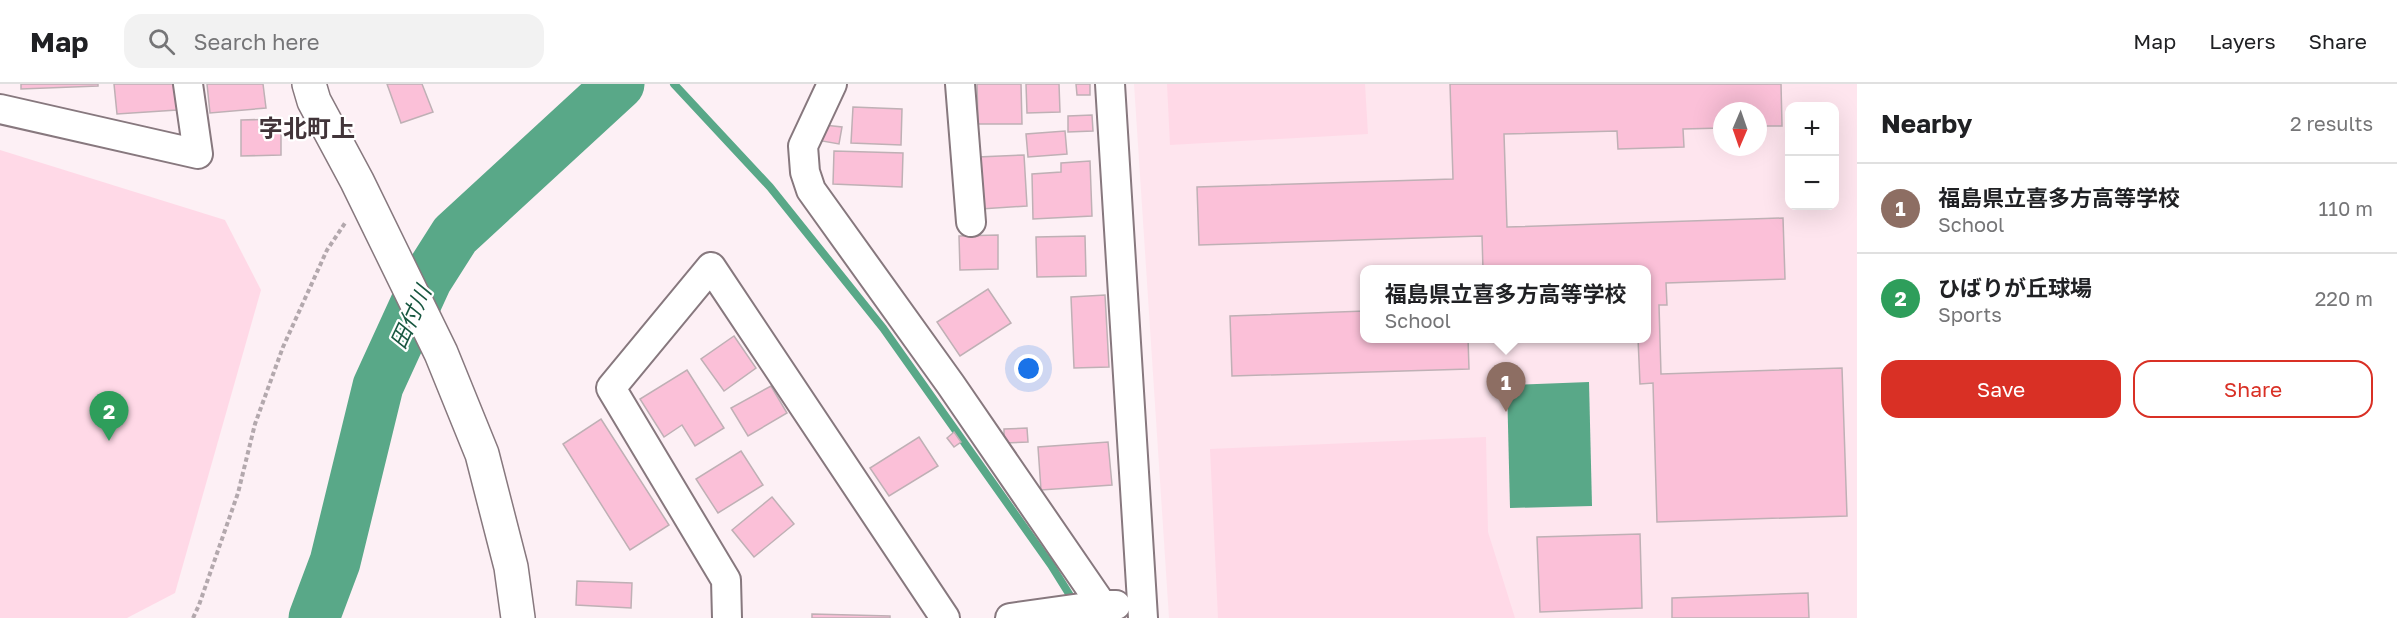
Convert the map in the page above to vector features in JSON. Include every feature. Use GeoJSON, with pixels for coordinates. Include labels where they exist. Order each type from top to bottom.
{"type":"FeatureCollection","features":[{"type":"Feature","properties":{"kind":"street"},"geometry":{"type":"LineString","coordinates":[[0,109],[198,154],[188,84]]}},
{"type":"Feature","properties":{"kind":"street"},"geometry":{"type":"LineString","coordinates":[[309,84],[314,101],[371,209],[441,353],[482,454],[511,567],[518,618]]}},
{"type":"Feature","properties":{"kind":"street"},"geometry":{"type":"LineString","coordinates":[[831,84],[803,146],[805,172],[811,190],[951,385],[1102,605]]}},
{"type":"Feature","properties":{"kind":"street"},"geometry":{"type":"LineString","coordinates":[[960,84],[971,222]]}},
{"type":"Feature","properties":{"kind":"street"},"geometry":{"type":"LineString","coordinates":[[1010,618],[1102,605],[1143,612],[1110,84]]}},
{"type":"Feature","properties":{"kind":"street"},"geometry":{"type":"LineString","coordinates":[[727,618],[726,580],[611,388],[711,267],[945,618]]}},
{"type":"Feature","properties":{"kind":"path"},"geometry":{"type":"LineString","coordinates":[[192,618],[199,604],[237,493],[255,424],[283,347],[327,250],[343,224],[371,209]]}},
{"type":"Feature","properties":{"kind":"shaded area"},"geometry":{"type":"Polygon","coordinates":[[[1134,84],[1857,84],[1857,618],[1169,618],[1134,84]]]}},
{"type":"Feature","properties":{"kind":"shaded area"},"geometry":{"type":"Polygon","coordinates":[[[1167,84],[1365,84],[1368,134],[1170,145],[1167,84]]]}},
{"type":"Feature","properties":{"kind":"shaded area"},"geometry":{"type":"Polygon","coordinates":[[[0,150],[225,220],[261,290],[175,593],[127,618],[0,618],[0,150]]]}},
{"type":"Feature","properties":{"kind":"shaded area"},"geometry":{"type":"Polygon","coordinates":[[[1589,382],[1592,506],[1510,508],[1507,385],[1589,382]]]}},
{"type":"Feature","properties":{"kind":"shaded area"},"geometry":{"type":"Polygon","coordinates":[[[1486,437],[1488,532],[1515,618],[1218,618],[1210,449],[1486,437]]]}},
{"type":"Feature","properties":{"kind":"building"},"geometry":{"type":"Polygon","coordinates":[[[21,84],[98,84],[98,86],[21,89],[21,84]]]}},
{"type":"Feature","properties":{"kind":"building"},"geometry":{"type":"Polygon","coordinates":[[[114,84],[175,84],[177,110],[117,114],[114,84]]]}},
{"type":"Feature","properties":{"kind":"building"},"geometry":{"type":"Polygon","coordinates":[[[207,84],[263,84],[266,108],[210,113],[207,84]]]}},
{"type":"Feature","properties":{"kind":"building"},"geometry":{"type":"Polygon","coordinates":[[[387,84],[422,84],[433,112],[401,123],[387,84]]]}},
{"type":"Feature","properties":{"kind":"building"},"geometry":{"type":"Polygon","coordinates":[[[977,84],[1021,84],[1022,124],[978,124],[977,84]]]}},
{"type":"Feature","properties":{"kind":"building"},"geometry":{"type":"Polygon","coordinates":[[[1026,84],[1059,84],[1060,112],[1027,113],[1026,84]]]}},
{"type":"Feature","properties":{"kind":"building"},"geometry":{"type":"Polygon","coordinates":[[[1076,84],[1090,84],[1090,95],[1077,95],[1076,84]]]}},
{"type":"Feature","properties":{"kind":"building"},"geometry":{"type":"Polygon","coordinates":[[[1450,84],[1781,84],[1782,126],[1767,126],[1767,102],[1713,102],[1713,128],[1683,129],[1684,147],[1618,149],[1617,131],[1504,134],[1507,227],[1783,218],[1785,279],[1666,283],[1667,305],[1659,305],[1661,374],[1842,368],[1847,516],[1657,522],[1653,383],[1640,384],[1638,343],[1651,343],[1651,265],[1483,265],[1482,236],[1199,245],[1197,187],[1453,179],[1450,84]]]}},
{"type":"Feature","properties":{"kind":"building"},"geometry":{"type":"Polygon","coordinates":[[[853,107],[902,109],[901,145],[851,143],[853,107]]]}},
{"type":"Feature","properties":{"kind":"building"},"geometry":{"type":"Polygon","coordinates":[[[1092,115],[1093,131],[1068,132],[1068,116],[1092,115]]]}},
{"type":"Feature","properties":{"kind":"building"},"geometry":{"type":"Polygon","coordinates":[[[281,119],[281,155],[241,156],[241,120],[281,119]]]}},
{"type":"Feature","properties":{"kind":"building"},"geometry":{"type":"Polygon","coordinates":[[[824,125],[842,127],[839,144],[822,141],[824,125]]]}},
{"type":"Feature","properties":{"kind":"building"},"geometry":{"type":"Polygon","coordinates":[[[1065,131],[1067,154],[1028,157],[1026,134],[1065,131]]]}},
{"type":"Feature","properties":{"kind":"building"},"geometry":{"type":"Polygon","coordinates":[[[834,151],[903,153],[902,187],[833,184],[834,151]]]}},
{"type":"Feature","properties":{"kind":"building"},"geometry":{"type":"Polygon","coordinates":[[[1024,155],[1027,206],[981,209],[978,157],[1024,155]]]}},
{"type":"Feature","properties":{"kind":"building"},"geometry":{"type":"Polygon","coordinates":[[[1090,161],[1092,216],[1033,219],[1032,174],[1061,172],[1061,163],[1090,161]]]}},
{"type":"Feature","properties":{"kind":"building"},"geometry":{"type":"Polygon","coordinates":[[[998,235],[998,269],[960,270],[959,236],[998,235]]]}},
{"type":"Feature","properties":{"kind":"building"},"geometry":{"type":"Polygon","coordinates":[[[1085,236],[1086,276],[1037,277],[1036,237],[1085,236]]]}},
{"type":"Feature","properties":{"kind":"building"},"geometry":{"type":"Polygon","coordinates":[[[988,289],[1011,323],[960,356],[937,322],[988,289]]]}},
{"type":"Feature","properties":{"kind":"building"},"geometry":{"type":"Polygon","coordinates":[[[1105,295],[1109,367],[1074,368],[1071,297],[1105,295]]]}},
{"type":"Feature","properties":{"kind":"building"},"geometry":{"type":"Polygon","coordinates":[[[1360,311],[1360,343],[1468,343],[1469,369],[1232,376],[1230,316],[1360,311]]]}},
{"type":"Feature","properties":{"kind":"building"},"geometry":{"type":"Polygon","coordinates":[[[734,336],[756,368],[724,391],[701,359],[734,336]]]}},
{"type":"Feature","properties":{"kind":"building"},"geometry":{"type":"Polygon","coordinates":[[[687,370],[724,428],[695,446],[682,425],[664,437],[640,399],[687,370]]]}},
{"type":"Feature","properties":{"kind":"building"},"geometry":{"type":"Polygon","coordinates":[[[771,386],[787,413],[748,436],[731,408],[771,386]]]}},
{"type":"Feature","properties":{"kind":"building"},"geometry":{"type":"Polygon","coordinates":[[[601,419],[669,525],[630,550],[563,444],[601,419]]]}},
{"type":"Feature","properties":{"kind":"building"},"geometry":{"type":"Polygon","coordinates":[[[1027,428],[1028,442],[1004,443],[1004,429],[1027,428]]]}},
{"type":"Feature","properties":{"kind":"building"},"geometry":{"type":"Polygon","coordinates":[[[954,432],[961,442],[954,447],[947,438],[954,432]]]}},
{"type":"Feature","properties":{"kind":"building"},"geometry":{"type":"Polygon","coordinates":[[[919,437],[938,466],[889,496],[870,468],[919,437]]]}},
{"type":"Feature","properties":{"kind":"building"},"geometry":{"type":"Polygon","coordinates":[[[1108,442],[1112,485],[1041,490],[1038,447],[1108,442]]]}},
{"type":"Feature","properties":{"kind":"building"},"geometry":{"type":"Polygon","coordinates":[[[741,451],[763,485],[718,513],[696,479],[741,451]]]}},
{"type":"Feature","properties":{"kind":"building"},"geometry":{"type":"Polygon","coordinates":[[[772,497],[794,524],[754,557],[732,530],[772,497]]]}},
{"type":"Feature","properties":{"kind":"building"},"geometry":{"type":"Polygon","coordinates":[[[1640,534],[1642,608],[1540,612],[1537,537],[1640,534]]]}},
{"type":"Feature","properties":{"kind":"building"},"geometry":{"type":"Polygon","coordinates":[[[577,581],[632,583],[631,608],[576,605],[577,581]]]}},
{"type":"Feature","properties":{"kind":"building"},"geometry":{"type":"Polygon","coordinates":[[[1808,593],[1809,618],[1672,618],[1672,598],[1808,593]]]}},
{"type":"Feature","properties":{"kind":"building"},"geometry":{"type":"Polygon","coordinates":[[[812,614],[890,616],[890,618],[812,618],[812,614]]]}},
{"type":"Feature","properties":{"kind":"waterway","name":"田付川"},"geometry":{"type":"LineString","coordinates":[[314,618],[335,562],[378,386],[427,279],[455,235],[619,84]]}},
{"type":"Feature","properties":{"kind":"waterway"},"geometry":{"type":"LineString","coordinates":[[674,84],[770,187],[883,328],[1051,565],[1076,605]]}},
{"type":"Feature","properties":{"kind":"place","name":"福島県立喜多方高等学校"},"geometry":{"type":"Point","coordinates":[1506,412]}},
{"type":"Feature","properties":{"kind":"place","name":"ひばりが丘球場"},"geometry":{"type":"Point","coordinates":[109,441]}},
{"type":"Feature","properties":{"kind":"district","name":"字北町上"},"geometry":{"type":"Point","coordinates":[307,127]}}]}
